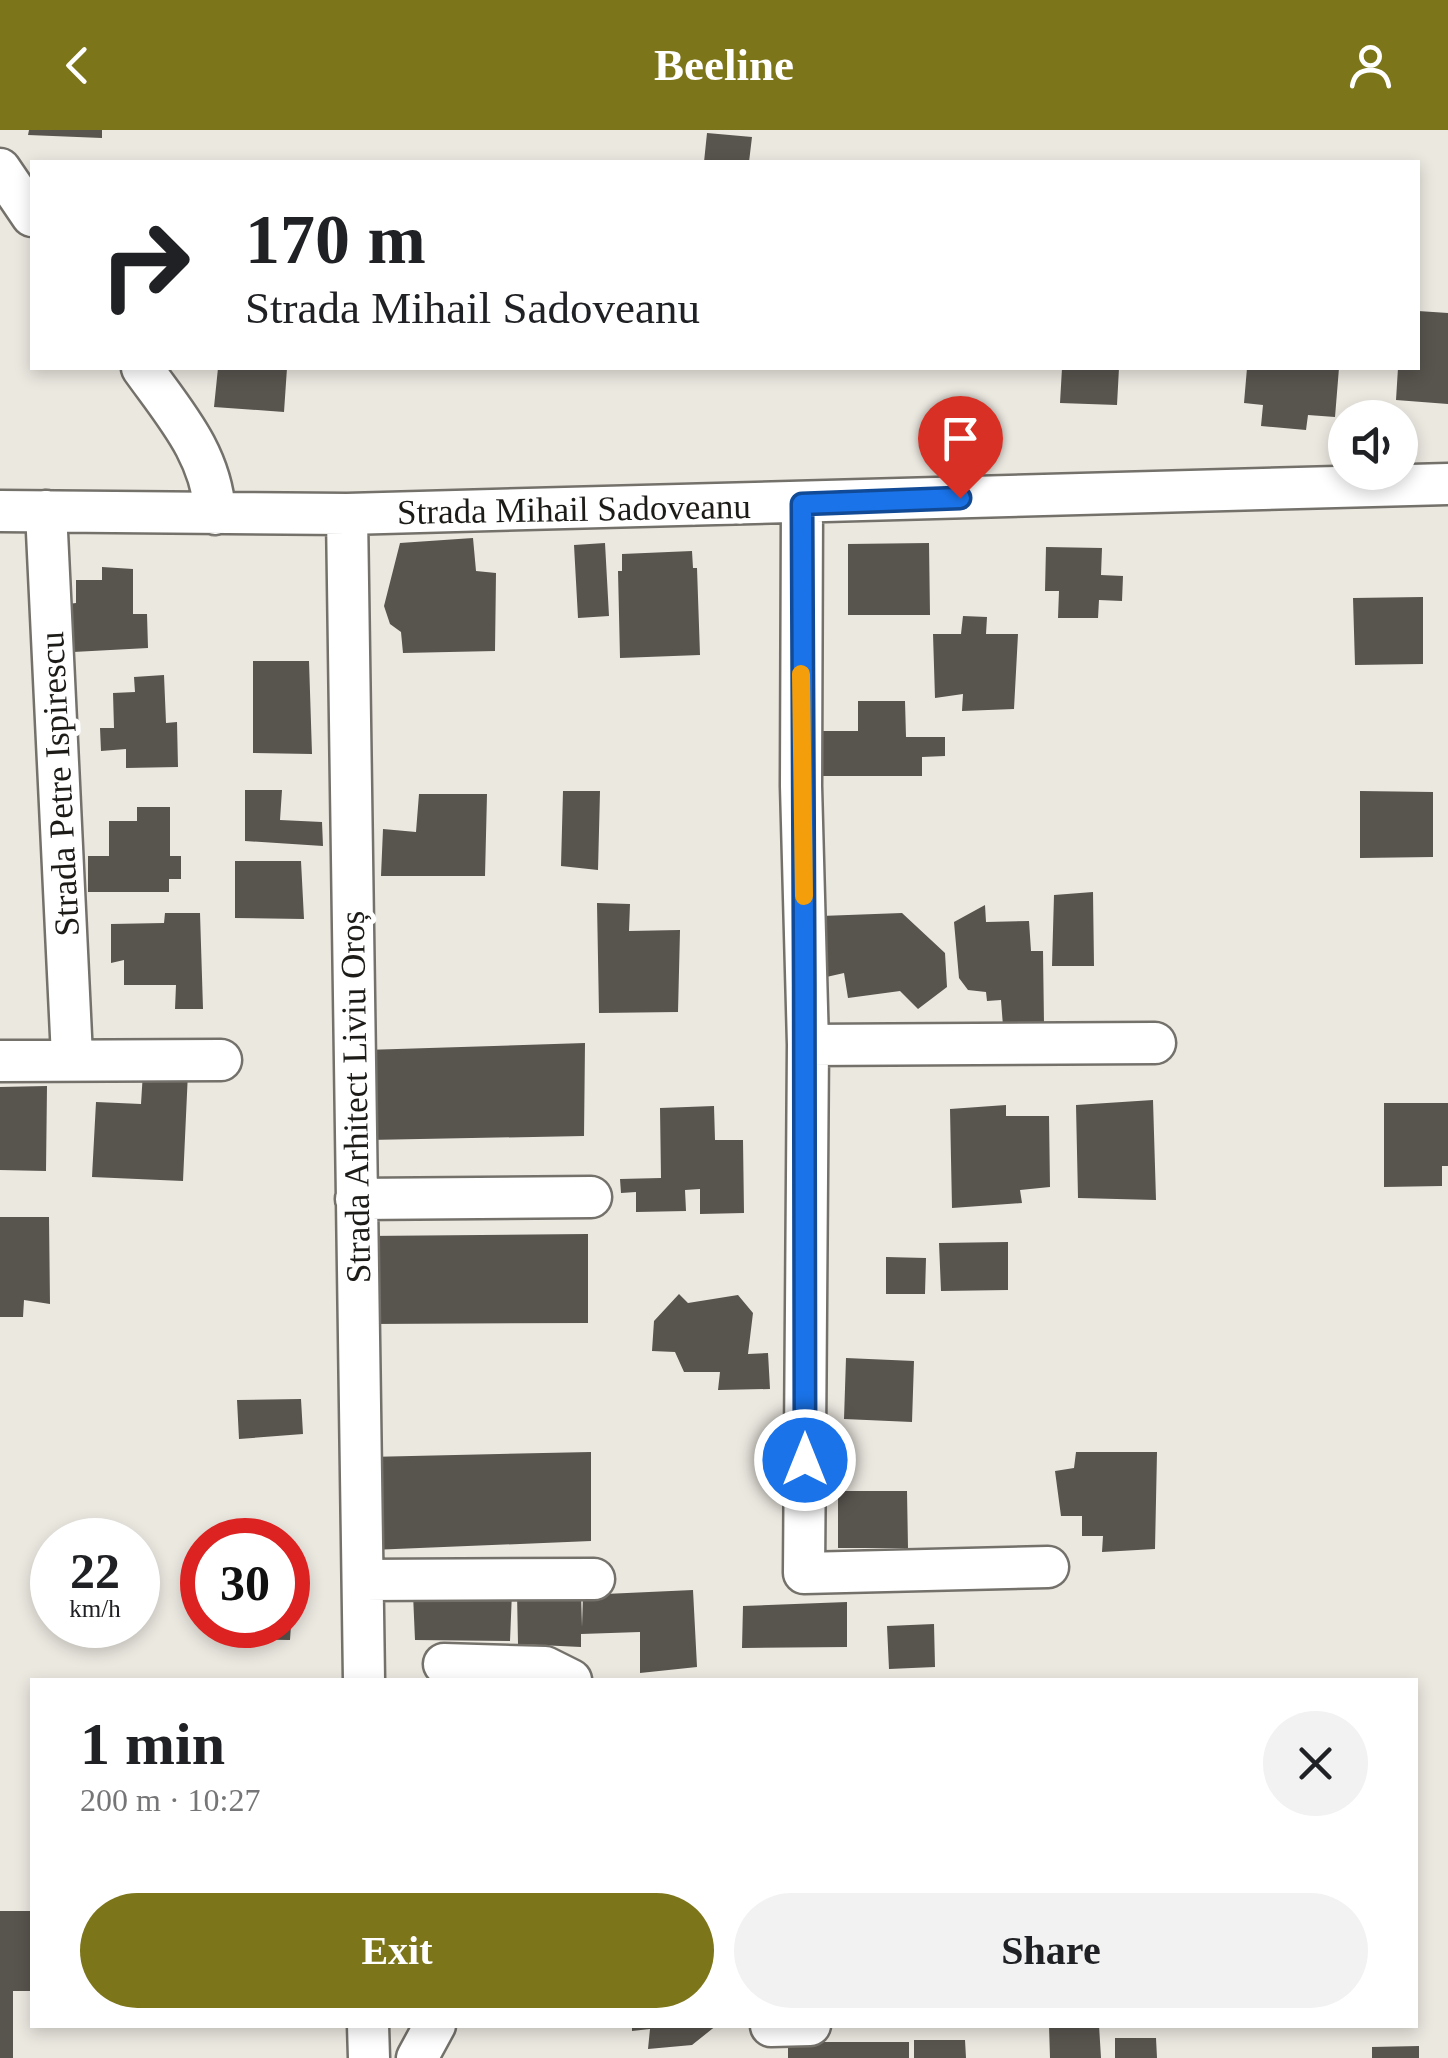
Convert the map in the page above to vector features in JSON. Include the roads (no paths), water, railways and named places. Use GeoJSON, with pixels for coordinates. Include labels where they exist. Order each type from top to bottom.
{"type":"FeatureCollection","features":[{"type":"Feature","properties":{"kind":"street"},"geometry":{"type":"LineString","coordinates":[[0,169],[30,213]]}},
{"type":"Feature","properties":{"kind":"street"},"geometry":{"type":"LineString","coordinates":[[143,370],[205,460],[214,484],[215,514]]}},
{"type":"Feature","properties":{"kind":"street","name":"Strada Mihail Sadoveanu"},"geometry":{"type":"LineString","coordinates":[[0,511],[347,514],[1448,484]]}},
{"type":"Feature","properties":{"kind":"street"},"geometry":{"type":"LineString","coordinates":[[802,504],[801,786],[808,1044],[804,1574],[1048,1567]]}},
{"type":"Feature","properties":{"kind":"street","name":"Strada Petre Ispirescu"},"geometry":{"type":"LineString","coordinates":[[46,511],[72,1057]]}},
{"type":"Feature","properties":{"kind":"street","name":"Strada Arhitect Liviu Oroș"},"geometry":{"type":"LineString","coordinates":[[347,514],[364,1678]]}},
{"type":"Feature","properties":{"kind":"street"},"geometry":{"type":"LineString","coordinates":[[808,1044],[1155,1043]]}},
{"type":"Feature","properties":{"kind":"street"},"geometry":{"type":"LineString","coordinates":[[0,1060],[221,1060]]}},
{"type":"Feature","properties":{"kind":"street"},"geometry":{"type":"LineString","coordinates":[[356,1199],[591,1197]]}},
{"type":"Feature","properties":{"kind":"street"},"geometry":{"type":"LineString","coordinates":[[363,1580],[594,1580]]}},
{"type":"Feature","properties":{"kind":"street"},"geometry":{"type":"LineString","coordinates":[[444,1664],[545,1667],[566,1678]]}},
{"type":"Feature","properties":{"kind":"street"},"geometry":{"type":"LineString","coordinates":[[368,2028],[368,2058]]}},
{"type":"Feature","properties":{"kind":"street"},"geometry":{"type":"LineString","coordinates":[[417,2058],[433,2028]]}},
{"type":"Feature","properties":{"kind":"street"},"geometry":{"type":"LineString","coordinates":[[771,2028],[772,2058]]}}]}
